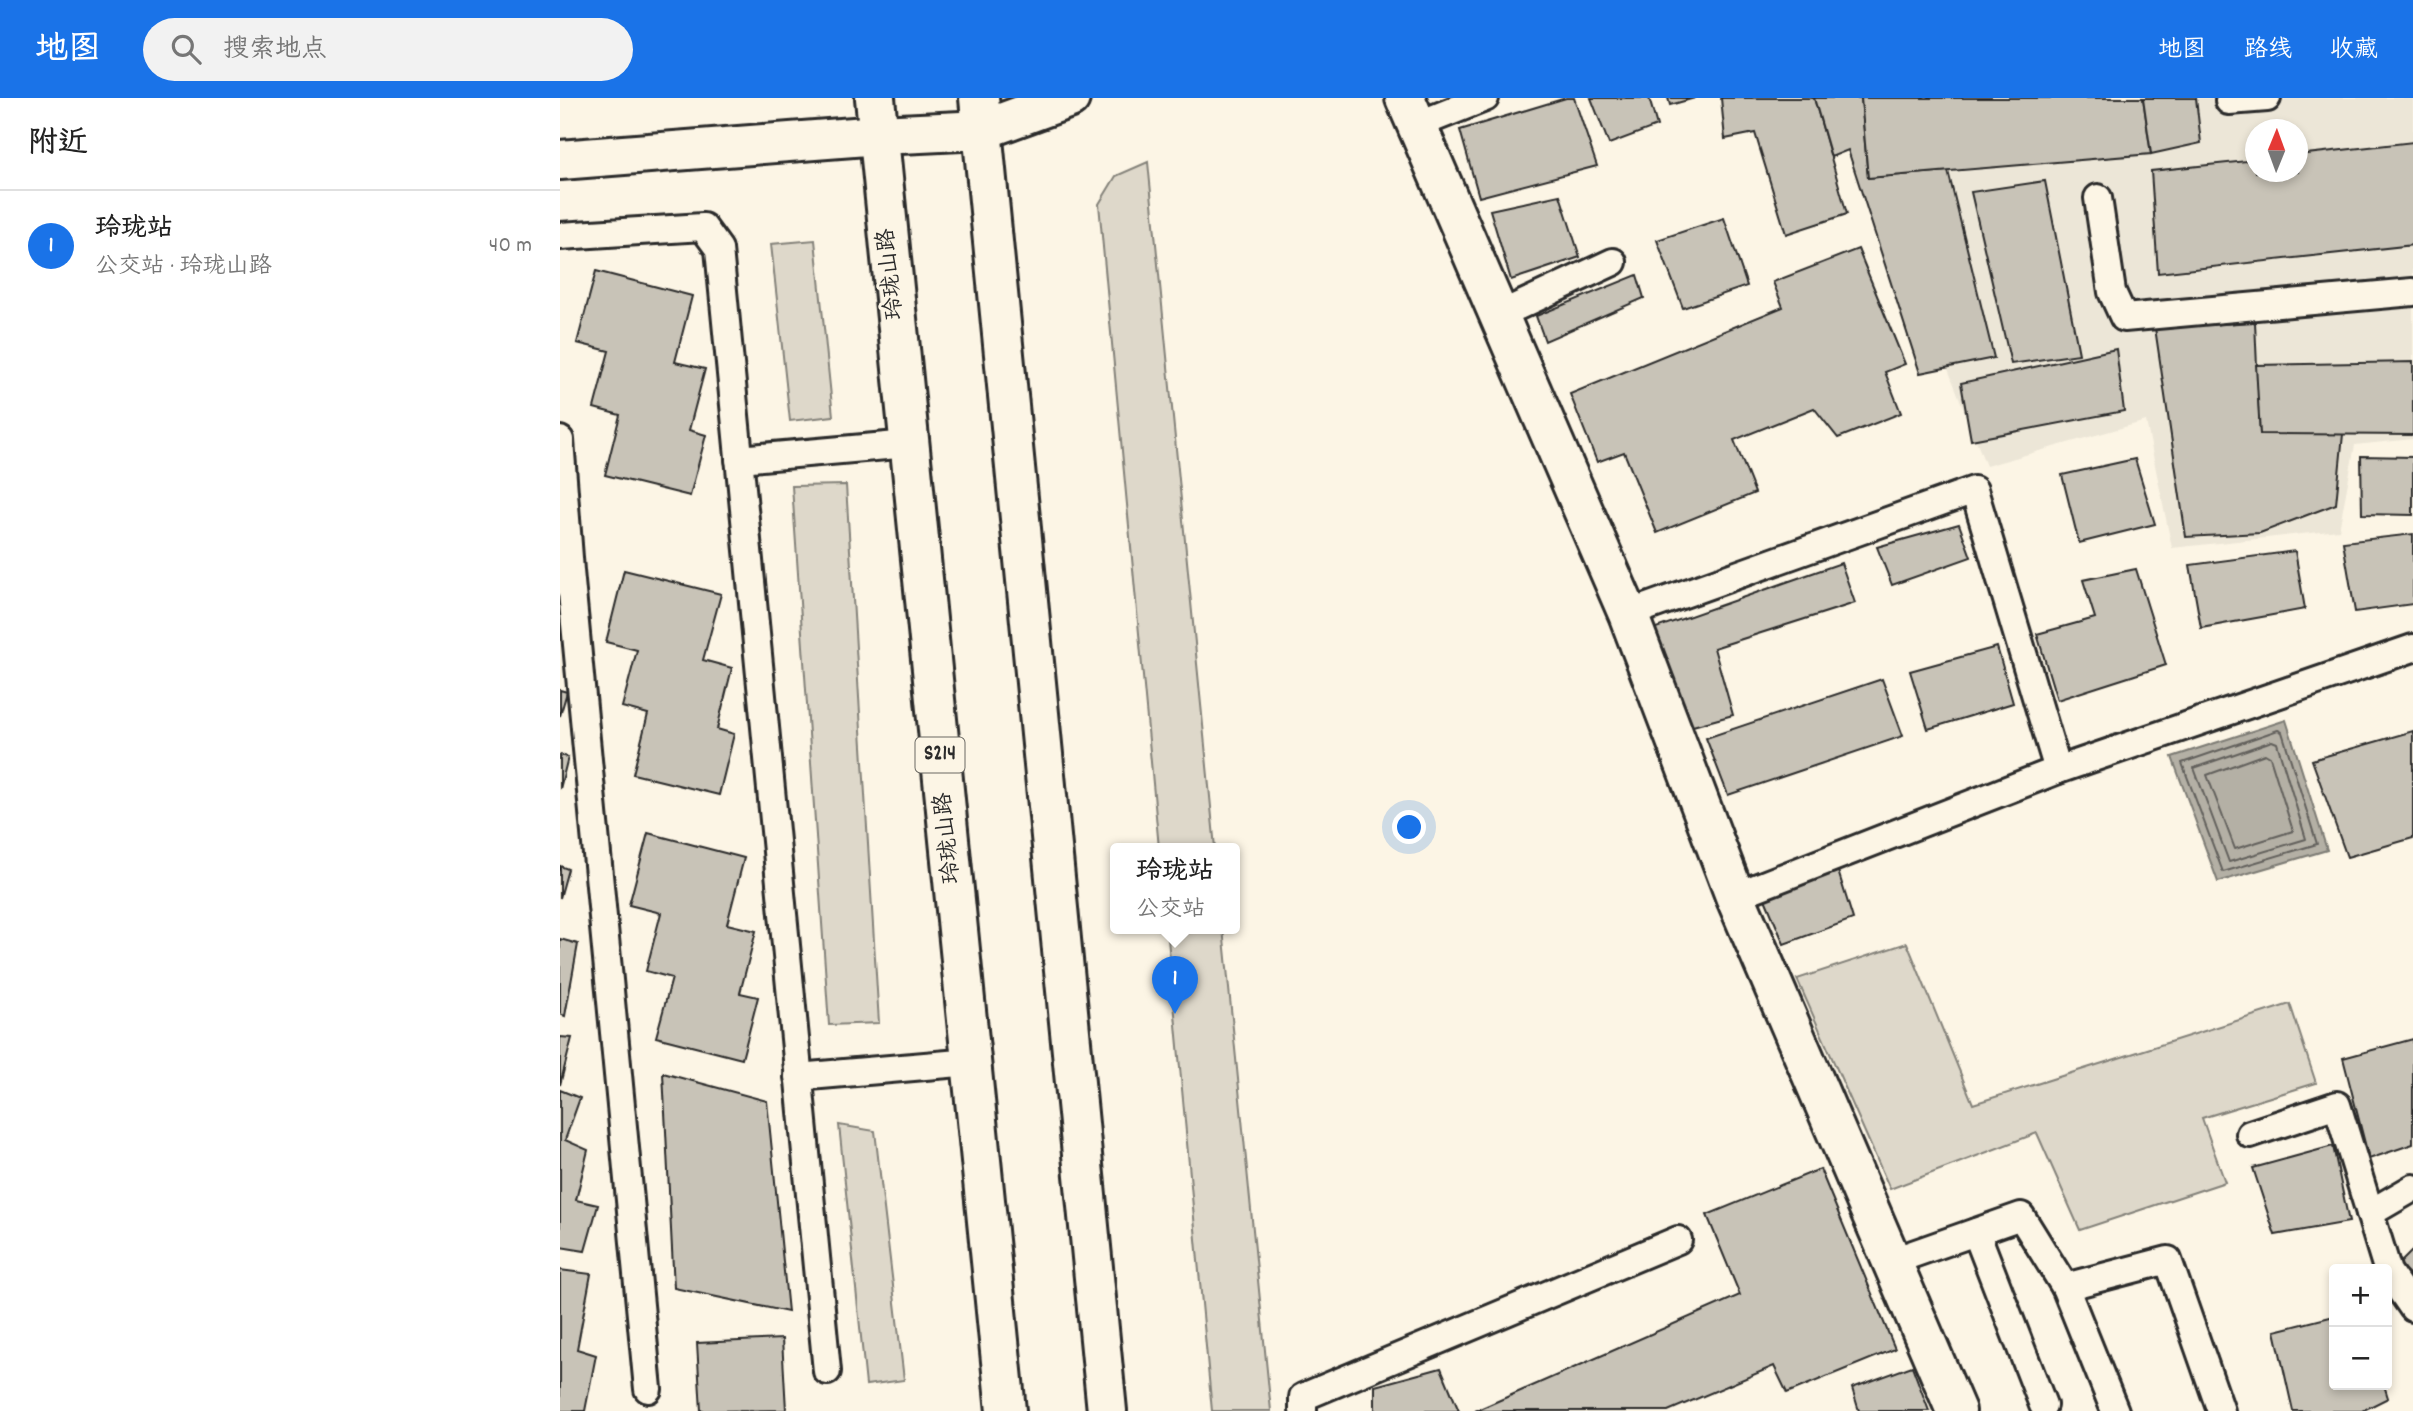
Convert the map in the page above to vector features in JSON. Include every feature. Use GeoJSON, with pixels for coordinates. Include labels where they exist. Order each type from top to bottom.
{"type":"FeatureCollection","features":[{"type":"Feature","properties":{"kind":"main road","name":"玲珑山路"},"geometry":{"type":"LineString","coordinates":[[875,98],[1006,1411]]}},
{"type":"Feature","properties":{"kind":"main road"},"geometry":{"type":"LineString","coordinates":[[560,160],[879,135],[1070,98]]}},
{"type":"Feature","properties":{"kind":"main road"},"geometry":{"type":"LineString","coordinates":[[1411,112],[1628,614],[1735,896],[1956,1411]]}},
{"type":"Feature","properties":{"kind":"main road"},"geometry":{"type":"LineString","coordinates":[[981,114],[1107,1411]]}},
{"type":"Feature","properties":{"kind":"lane"},"geometry":{"type":"LineString","coordinates":[[1411,112],[1485,98]]}},
{"type":"Feature","properties":{"kind":"lane"},"geometry":{"type":"LineString","coordinates":[[2229,102],[2267,98]]}},
{"type":"Feature","properties":{"kind":"lane"},"geometry":{"type":"LineString","coordinates":[[2098,198],[2112,292],[2124,318],[2413,292]]}},
{"type":"Feature","properties":{"kind":"lane"},"geometry":{"type":"LineString","coordinates":[[560,236],[703,227],[719,249],[827,1371]]}},
{"type":"Feature","properties":{"kind":"lane"},"geometry":{"type":"LineString","coordinates":[[1499,315],[1613,262]]}},
{"type":"Feature","properties":{"kind":"lane"},"geometry":{"type":"LineString","coordinates":[[560,440],[565,570],[648,1389]]}},
{"type":"Feature","properties":{"kind":"lane"},"geometry":{"type":"LineString","coordinates":[[739,459],[909,444]]}},
{"type":"Feature","properties":{"kind":"lane"},"geometry":{"type":"LineString","coordinates":[[1628,614],[1974,490],[2058,770]]}},
{"type":"Feature","properties":{"kind":"lane"},"geometry":{"type":"LineString","coordinates":[[1735,896],[2058,770],[2413,648]]}},
{"type":"Feature","properties":{"kind":"lane"},"geometry":{"type":"LineString","coordinates":[[798,1077],[971,1062]]}},
{"type":"Feature","properties":{"kind":"lane"},"geometry":{"type":"LineString","coordinates":[[2250,1134],[2337,1105],[2388,1272],[2413,1308]]}},
{"type":"Feature","properties":{"kind":"lane"},"geometry":{"type":"LineString","coordinates":[[2370,1213],[2413,1188]]}},
{"type":"Feature","properties":{"kind":"lane"},"geometry":{"type":"LineString","coordinates":[[1893,1261],[2021,1216],[2065,1287],[2115,1411]]}},
{"type":"Feature","properties":{"kind":"lane"},"geometry":{"type":"LineString","coordinates":[[1976,1232],[2043,1405]]}},
{"type":"Feature","properties":{"kind":"lane"},"geometry":{"type":"LineString","coordinates":[[1303,1411],[1303,1397],[1678,1240]]}},
{"type":"Feature","properties":{"kind":"lane"},"geometry":{"type":"LineString","coordinates":[[2065,1287],[2168,1260],[2221,1411]]}},
{"type":"Feature","properties":{"kind":"shaded area"},"geometry":{"type":"Polygon","coordinates":[[[1842,98],[2413,98],[2413,439],[2355,445],[2339,530],[2172,548],[2146,421],[1986,466],[1842,98]]]}},
{"type":"Feature","properties":{"kind":"shaded area"},"geometry":{"type":"Polygon","coordinates":[[[1148,162],[1215,843],[1159,843],[1099,204],[1116,176],[1148,162]]]}},
{"type":"Feature","properties":{"kind":"shaded area"},"geometry":{"type":"Polygon","coordinates":[[[815,240],[833,416],[790,421],[771,244],[815,240]]]}},
{"type":"Feature","properties":{"kind":"shaded area"},"geometry":{"type":"Polygon","coordinates":[[[846,485],[879,1023],[829,1025],[792,486],[846,485]]]}},
{"type":"Feature","properties":{"kind":"shaded area"},"geometry":{"type":"Polygon","coordinates":[[[1168,934],[1224,934],[1271,1411],[1212,1411],[1168,934]]]}},
{"type":"Feature","properties":{"kind":"shaded area"},"geometry":{"type":"Polygon","coordinates":[[[1907,943],[1973,1104],[2290,1004],[2316,1083],[2202,1118],[2225,1182],[2080,1230],[2037,1133],[1890,1189],[1797,979],[1907,943]]]}},
{"type":"Feature","properties":{"kind":"shaded area"},"geometry":{"type":"Polygon","coordinates":[[[839,1125],[875,1131],[904,1380],[866,1385],[839,1125]]]}},
{"type":"Feature","properties":{"kind":"water"},"geometry":{"type":"Polygon","coordinates":[[[2286,720],[2327,850],[2218,882],[2172,757],[2286,720]]]}},
{"type":"Feature","properties":{"kind":"building"},"geometry":{"type":"Polygon","coordinates":[[[1566,98],[1574,98],[1597,166],[1479,197],[1460,130],[1566,98]]]}},
{"type":"Feature","properties":{"kind":"building"},"geometry":{"type":"Polygon","coordinates":[[[1591,98],[1649,98],[1657,126],[1609,144],[1591,98]]]}},
{"type":"Feature","properties":{"kind":"building"},"geometry":{"type":"Polygon","coordinates":[[[1668,98],[1695,98],[1670,105],[1668,98]]]}},
{"type":"Feature","properties":{"kind":"building"},"geometry":{"type":"Polygon","coordinates":[[[1721,98],[1814,98],[1847,214],[1786,234],[1755,133],[1725,139],[1721,98]]]}},
{"type":"Feature","properties":{"kind":"building"},"geometry":{"type":"Polygon","coordinates":[[[1814,98],[1861,98],[1868,178],[1948,171],[1994,358],[1920,373],[1848,150],[1831,157],[1814,98]]]}},
{"type":"Feature","properties":{"kind":"building"},"geometry":{"type":"Polygon","coordinates":[[[1861,98],[2143,98],[2151,154],[1868,178],[1861,98]]]}},
{"type":"Feature","properties":{"kind":"building"},"geometry":{"type":"Polygon","coordinates":[[[2143,98],[2196,98],[2201,143],[2151,154],[2143,98]]]}},
{"type":"Feature","properties":{"kind":"building"},"geometry":{"type":"Polygon","coordinates":[[[2413,142],[2413,245],[2158,273],[2151,171],[2245,161],[2245,182],[2308,182],[2308,154],[2413,142]]]}},
{"type":"Feature","properties":{"kind":"building"},"geometry":{"type":"Polygon","coordinates":[[[2045,181],[2079,354],[2011,364],[1971,192],[2045,181]]]}},
{"type":"Feature","properties":{"kind":"building"},"geometry":{"type":"Polygon","coordinates":[[[1560,195],[1580,257],[1511,280],[1490,210],[1560,195]]]}},
{"type":"Feature","properties":{"kind":"building"},"geometry":{"type":"Polygon","coordinates":[[[1724,218],[1747,286],[1683,308],[1657,240],[1724,218]]]}},
{"type":"Feature","properties":{"kind":"building"},"geometry":{"type":"Polygon","coordinates":[[[1858,249],[1905,364],[1885,372],[1901,413],[1838,438],[1814,408],[1734,440],[1755,493],[1657,533],[1624,452],[1597,462],[1570,394],[1783,307],[1773,282],[1858,249]]]}},
{"type":"Feature","properties":{"kind":"building"},"geometry":{"type":"Polygon","coordinates":[[[596,271],[692,296],[675,362],[705,369],[689,430],[706,435],[690,496],[605,475],[620,415],[594,408],[609,351],[577,343],[596,271]]]}},
{"type":"Feature","properties":{"kind":"building"},"geometry":{"type":"Polygon","coordinates":[[[1637,275],[1644,298],[1545,341],[1536,316],[1637,275]]]}},
{"type":"Feature","properties":{"kind":"building"},"geometry":{"type":"Polygon","coordinates":[[[2255,322],[2260,434],[2343,434],[2336,504],[2260,533],[2186,537],[2155,328],[2255,322]]]}},
{"type":"Feature","properties":{"kind":"building"},"geometry":{"type":"Polygon","coordinates":[[[2116,349],[2124,411],[1971,440],[1961,383],[2116,349]]]}},
{"type":"Feature","properties":{"kind":"building"},"geometry":{"type":"Polygon","coordinates":[[[2413,362],[2413,435],[2260,434],[2256,365],[2413,362]]]}},
{"type":"Feature","properties":{"kind":"building"},"geometry":{"type":"Polygon","coordinates":[[[2361,456],[2413,457],[2413,515],[2362,514],[2361,456]]]}},
{"type":"Feature","properties":{"kind":"building"},"geometry":{"type":"Polygon","coordinates":[[[2135,459],[2155,524],[2079,543],[2062,475],[2135,459]]]}},
{"type":"Feature","properties":{"kind":"building"},"geometry":{"type":"Polygon","coordinates":[[[1959,524],[1971,557],[1892,585],[1877,547],[1959,524]]]}},
{"type":"Feature","properties":{"kind":"building"},"geometry":{"type":"Polygon","coordinates":[[[2413,534],[2413,604],[2355,612],[2343,542],[2413,534]]]}},
{"type":"Feature","properties":{"kind":"building"},"geometry":{"type":"Polygon","coordinates":[[[2295,551],[2305,609],[2201,628],[2190,565],[2295,551]]]}},
{"type":"Feature","properties":{"kind":"building"},"geometry":{"type":"Polygon","coordinates":[[[1841,563],[1855,603],[1714,648],[1733,715],[1689,727],[1653,629],[1841,563]]]}},
{"type":"Feature","properties":{"kind":"building"},"geometry":{"type":"Polygon","coordinates":[[[2136,569],[2166,665],[2057,700],[2037,634],[2095,618],[2083,580],[2136,569]]]}},
{"type":"Feature","properties":{"kind":"building"},"geometry":{"type":"Polygon","coordinates":[[[624,570],[721,594],[703,660],[732,668],[717,729],[734,734],[719,795],[633,774],[648,714],[622,707],[637,650],[606,642],[624,570]]]}},
{"type":"Feature","properties":{"kind":"building"},"geometry":{"type":"Polygon","coordinates":[[[1997,647],[2013,703],[1928,729],[1910,671],[1997,647]]]}},
{"type":"Feature","properties":{"kind":"building"},"geometry":{"type":"Polygon","coordinates":[[[1882,679],[1903,736],[1728,795],[1706,738],[1882,679]]]}},
{"type":"Feature","properties":{"kind":"building"},"geometry":{"type":"Polygon","coordinates":[[[560,690],[567,692],[560,716],[560,690]]]}},
{"type":"Feature","properties":{"kind":"building"},"geometry":{"type":"Polygon","coordinates":[[[2413,731],[2413,838],[2347,857],[2312,760],[2413,731]]]}},
{"type":"Feature","properties":{"kind":"building"},"geometry":{"type":"Polygon","coordinates":[[[560,755],[568,757],[560,789],[560,755]]]}},
{"type":"Feature","properties":{"kind":"building"},"geometry":{"type":"Polygon","coordinates":[[[648,833],[744,858],[727,924],[756,931],[740,993],[758,997],[742,1059],[656,1037],[672,978],[646,971],[661,913],[629,905],[648,833]]]}},
{"type":"Feature","properties":{"kind":"building"},"geometry":{"type":"Polygon","coordinates":[[[560,866],[568,869],[560,898],[560,866]]]}},
{"type":"Feature","properties":{"kind":"building"},"geometry":{"type":"Polygon","coordinates":[[[1838,871],[1853,919],[1784,944],[1765,899],[1838,871]]]}},
{"type":"Feature","properties":{"kind":"building"},"geometry":{"type":"Polygon","coordinates":[[[560,939],[578,944],[565,1016],[560,1014],[560,939]]]}},
{"type":"Feature","properties":{"kind":"building"},"geometry":{"type":"Polygon","coordinates":[[[560,1037],[572,1038],[560,1085],[560,1037]]]}},
{"type":"Feature","properties":{"kind":"building"},"geometry":{"type":"Polygon","coordinates":[[[2413,1039],[2413,1144],[2369,1159],[2343,1058],[2413,1039]]]}},
{"type":"Feature","properties":{"kind":"building"},"geometry":{"type":"Polygon","coordinates":[[[663,1073],[767,1101],[788,1312],[674,1288],[663,1073]]]}},
{"type":"Feature","properties":{"kind":"building"},"geometry":{"type":"Polygon","coordinates":[[[560,1090],[580,1098],[565,1140],[588,1150],[576,1200],[598,1205],[585,1251],[560,1247],[560,1090]]]}},
{"type":"Feature","properties":{"kind":"building"},"geometry":{"type":"Polygon","coordinates":[[[2333,1146],[2349,1222],[2275,1235],[2253,1168],[2333,1146]]]}},
{"type":"Feature","properties":{"kind":"building"},"geometry":{"type":"Polygon","coordinates":[[[1820,1169],[1895,1349],[1787,1393],[1774,1366],[1668,1411],[1475,1411],[1740,1295],[1707,1215],[1820,1169]]]}},
{"type":"Feature","properties":{"kind":"building"},"geometry":{"type":"Polygon","coordinates":[[[2413,1250],[2413,1278],[2399,1264],[2413,1250]]]}},
{"type":"Feature","properties":{"kind":"building"},"geometry":{"type":"Polygon","coordinates":[[[560,1270],[591,1274],[577,1349],[596,1355],[585,1411],[560,1411],[560,1270]]]}},
{"type":"Feature","properties":{"kind":"building"},"geometry":{"type":"Polygon","coordinates":[[[2329,1317],[2329,1390],[2386,1390],[2388,1398],[2362,1411],[2293,1411],[2275,1331],[2329,1317]]]}},
{"type":"Feature","properties":{"kind":"building"},"geometry":{"type":"Polygon","coordinates":[[[782,1339],[786,1410],[701,1411],[697,1343],[782,1339]]]}},
{"type":"Feature","properties":{"kind":"building"},"geometry":{"type":"Polygon","coordinates":[[[1912,1366],[1929,1411],[1859,1411],[1852,1388],[1912,1366]]]}},
{"type":"Feature","properties":{"kind":"building"},"geometry":{"type":"Polygon","coordinates":[[[1441,1368],[1459,1411],[1375,1411],[1375,1386],[1441,1368]]]}},
{"type":"Feature","properties":{"kind":"place","name":"玲珑站"},"geometry":{"type":"Point","coordinates":[1175,1014]}}]}
